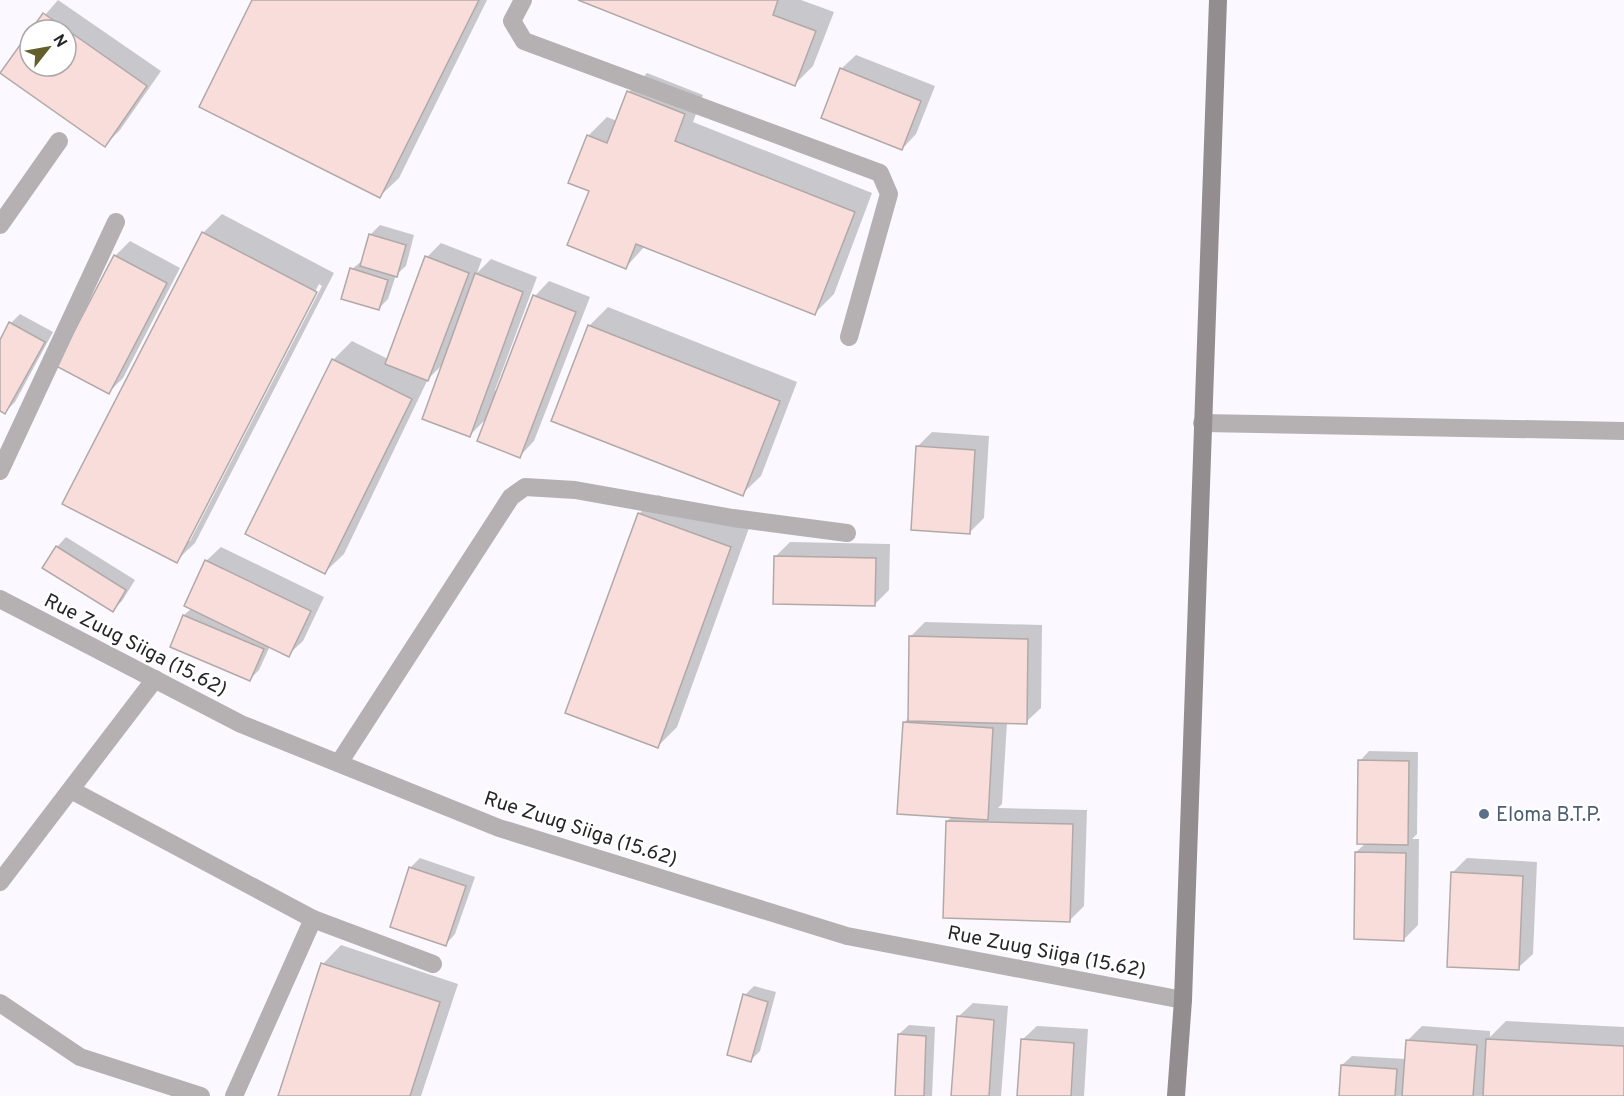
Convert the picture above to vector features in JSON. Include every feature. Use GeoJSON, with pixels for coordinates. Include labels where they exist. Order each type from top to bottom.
{"type":"FeatureCollection","features":[{"type":"Feature","properties":{"kind":"main road"},"geometry":{"type":"LineString","coordinates":[[1176,1096],[1183,1000],[1218,0]]}},
{"type":"Feature","properties":{"kind":"street"},"geometry":{"type":"LineString","coordinates":[[523,0],[512,21],[524,40],[880,172],[889,194],[849,337]]}},
{"type":"Feature","properties":{"kind":"street"},"geometry":{"type":"LineString","coordinates":[[0,225],[59,141]]}},
{"type":"Feature","properties":{"kind":"street"},"geometry":{"type":"LineString","coordinates":[[0,471],[116,222]]}},
{"type":"Feature","properties":{"kind":"street"},"geometry":{"type":"LineString","coordinates":[[1202,423],[1624,431]]}},
{"type":"Feature","properties":{"kind":"street"},"geometry":{"type":"LineString","coordinates":[[339,763],[511,497],[525,487],[575,490],[733,518],[847,533]]}},
{"type":"Feature","properties":{"kind":"street","name":"Rue Zuug Siiga (15.62)"},"geometry":{"type":"LineString","coordinates":[[0,599],[241,724],[499,828],[847,936],[1183,1000]]}},
{"type":"Feature","properties":{"kind":"street"},"geometry":{"type":"LineString","coordinates":[[0,882],[154,679]]}},
{"type":"Feature","properties":{"kind":"street"},"geometry":{"type":"LineString","coordinates":[[71,790],[314,919],[433,964]]}},
{"type":"Feature","properties":{"kind":"street"},"geometry":{"type":"LineString","coordinates":[[234,1096],[314,919]]}},
{"type":"Feature","properties":{"kind":"street"},"geometry":{"type":"LineString","coordinates":[[0,1003],[80,1057],[201,1096]]}},
{"type":"Feature","properties":{"kind":"building"},"geometry":{"type":"Polygon","coordinates":[[[252,0],[479,0],[380,198],[199,107],[252,0]]]}},
{"type":"Feature","properties":{"kind":"building"},"geometry":{"type":"Polygon","coordinates":[[[578,0],[778,0],[773,15],[816,31],[795,86],[578,0]]]}},
{"type":"Feature","properties":{"kind":"building"},"geometry":{"type":"Polygon","coordinates":[[[43,13],[50,18],[39,18],[43,13]]]}},
{"type":"Feature","properties":{"kind":"building"},"geometry":{"type":"Polygon","coordinates":[[[78,38],[147,86],[105,147],[0,73],[18,48],[18,78],[78,78],[78,38]]]}},
{"type":"Feature","properties":{"kind":"building"},"geometry":{"type":"Polygon","coordinates":[[[840,68],[921,101],[902,150],[821,118],[840,68]]]}},
{"type":"Feature","properties":{"kind":"building"},"geometry":{"type":"Polygon","coordinates":[[[627,91],[685,114],[675,141],[855,212],[815,315],[636,244],[626,269],[567,245],[589,191],[568,183],[587,135],[607,143],[627,91]]]}},
{"type":"Feature","properties":{"kind":"building"},"geometry":{"type":"Polygon","coordinates":[[[202,232],[317,292],[177,563],[62,504],[202,232]]]}},
{"type":"Feature","properties":{"kind":"building"},"geometry":{"type":"Polygon","coordinates":[[[369,234],[406,245],[397,277],[360,266],[369,234]]]}},
{"type":"Feature","properties":{"kind":"building"},"geometry":{"type":"Polygon","coordinates":[[[114,255],[167,283],[109,394],[56,366],[114,255]]]}},
{"type":"Feature","properties":{"kind":"building"},"geometry":{"type":"Polygon","coordinates":[[[425,256],[469,273],[428,381],[385,364],[425,256]]]}},
{"type":"Feature","properties":{"kind":"building"},"geometry":{"type":"Polygon","coordinates":[[[350,268],[388,280],[379,310],[341,299],[350,268]]]}},
{"type":"Feature","properties":{"kind":"building"},"geometry":{"type":"Polygon","coordinates":[[[475,273],[523,292],[470,437],[422,419],[475,273]]]}},
{"type":"Feature","properties":{"kind":"building"},"geometry":{"type":"Polygon","coordinates":[[[533,295],[576,312],[520,458],[477,441],[533,295]]]}},
{"type":"Feature","properties":{"kind":"building"},"geometry":{"type":"Polygon","coordinates":[[[9,322],[45,342],[5,414],[0,411],[0,340],[9,322]]]}},
{"type":"Feature","properties":{"kind":"building"},"geometry":{"type":"Polygon","coordinates":[[[588,325],[780,401],[743,496],[551,421],[588,325]]]}},
{"type":"Feature","properties":{"kind":"building"},"geometry":{"type":"Polygon","coordinates":[[[332,359],[412,399],[325,574],[245,534],[332,359]]]}},
{"type":"Feature","properties":{"kind":"building"},"geometry":{"type":"Polygon","coordinates":[[[916,446],[975,450],[970,534],[911,530],[916,446]]]}},
{"type":"Feature","properties":{"kind":"building"},"geometry":{"type":"Polygon","coordinates":[[[638,513],[731,547],[658,748],[565,713],[638,513]]]}},
{"type":"Feature","properties":{"kind":"building"},"geometry":{"type":"Polygon","coordinates":[[[56,546],[126,590],[113,612],[42,568],[56,546]]]}},
{"type":"Feature","properties":{"kind":"building"},"geometry":{"type":"Polygon","coordinates":[[[774,556],[876,558],[875,606],[773,604],[774,556]]]}},
{"type":"Feature","properties":{"kind":"building"},"geometry":{"type":"Polygon","coordinates":[[[205,560],[311,611],[289,657],[184,606],[205,560]]]}},
{"type":"Feature","properties":{"kind":"building"},"geometry":{"type":"Polygon","coordinates":[[[183,615],[264,649],[250,681],[170,647],[183,615]]]}},
{"type":"Feature","properties":{"kind":"building"},"geometry":{"type":"Polygon","coordinates":[[[909,636],[1028,639],[1027,724],[908,721],[909,636]]]}},
{"type":"Feature","properties":{"kind":"building"},"geometry":{"type":"Polygon","coordinates":[[[903,722],[993,728],[988,820],[897,814],[903,722]]]}},
{"type":"Feature","properties":{"kind":"building"},"geometry":{"type":"Polygon","coordinates":[[[1358,760],[1409,761],[1408,845],[1357,844],[1358,760]]]}},
{"type":"Feature","properties":{"kind":"building"},"geometry":{"type":"Polygon","coordinates":[[[946,821],[1073,824],[1070,922],[943,918],[946,821]]]}},
{"type":"Feature","properties":{"kind":"building"},"geometry":{"type":"Polygon","coordinates":[[[1355,852],[1406,853],[1404,941],[1354,939],[1355,852]]]}},
{"type":"Feature","properties":{"kind":"building"},"geometry":{"type":"Polygon","coordinates":[[[409,867],[466,886],[446,946],[390,927],[409,867]]]}},
{"type":"Feature","properties":{"kind":"building"},"geometry":{"type":"Polygon","coordinates":[[[1451,872],[1523,876],[1519,970],[1447,967],[1451,872]]]}},
{"type":"Feature","properties":{"kind":"building"},"geometry":{"type":"Polygon","coordinates":[[[321,963],[440,1002],[410,1096],[278,1096],[321,963]]]}},
{"type":"Feature","properties":{"kind":"building"},"geometry":{"type":"Polygon","coordinates":[[[743,994],[768,1002],[751,1062],[727,1055],[743,994]]]}},
{"type":"Feature","properties":{"kind":"building"},"geometry":{"type":"Polygon","coordinates":[[[957,1016],[994,1020],[989,1096],[951,1096],[957,1016]]]}},
{"type":"Feature","properties":{"kind":"building"},"geometry":{"type":"Polygon","coordinates":[[[898,1034],[926,1036],[924,1096],[895,1096],[898,1034]]]}},
{"type":"Feature","properties":{"kind":"building"},"geometry":{"type":"Polygon","coordinates":[[[1021,1039],[1074,1043],[1071,1096],[1017,1096],[1021,1039]]]}},
{"type":"Feature","properties":{"kind":"building"},"geometry":{"type":"Polygon","coordinates":[[[1486,1039],[1624,1046],[1624,1096],[1483,1096],[1486,1039]]]}},
{"type":"Feature","properties":{"kind":"building"},"geometry":{"type":"Polygon","coordinates":[[[1406,1040],[1477,1045],[1473,1096],[1402,1096],[1406,1040]]]}},
{"type":"Feature","properties":{"kind":"building"},"geometry":{"type":"Polygon","coordinates":[[[1341,1065],[1397,1069],[1395,1096],[1339,1096],[1341,1065]]]}},
{"type":"Feature","properties":{"kind":"place","name":"Eloma B.T.P."},"geometry":{"type":"Point","coordinates":[1484,814]}}]}
